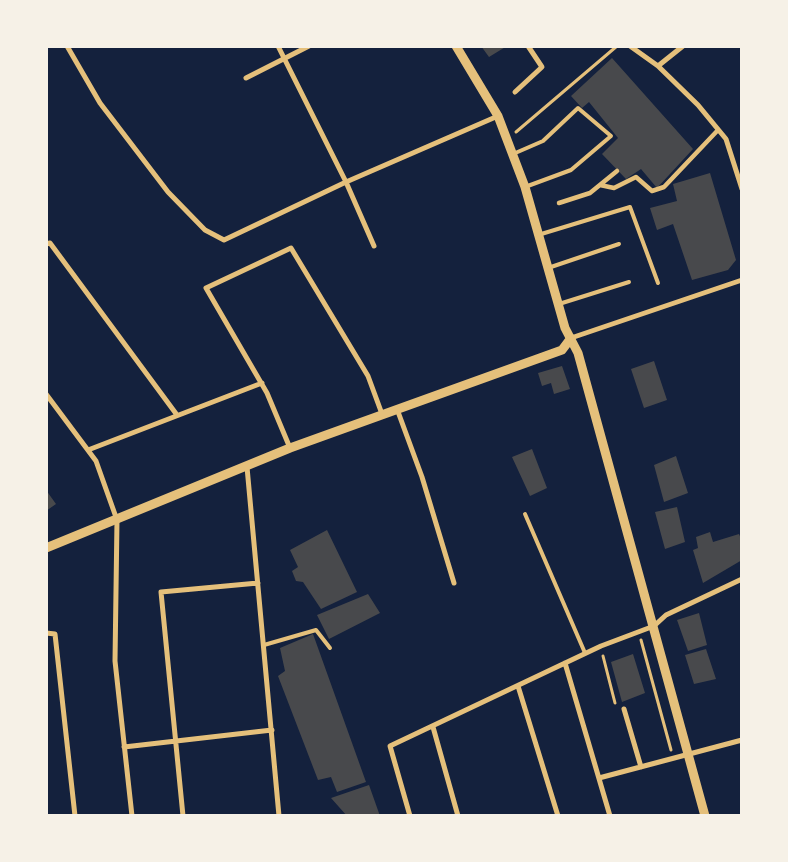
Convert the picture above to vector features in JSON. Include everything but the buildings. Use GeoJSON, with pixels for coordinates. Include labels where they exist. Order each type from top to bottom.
{"type":"FeatureCollection","features":[{"type":"Feature","properties":{"kind":"street"},"geometry":{"type":"LineString","coordinates":[[67,46],[100,103],[168,192],[205,230],[224,240],[346,182],[498,116]]}},
{"type":"Feature","properties":{"kind":"street"},"geometry":{"type":"LineString","coordinates":[[278,46],[346,182],[374,246]]}},
{"type":"Feature","properties":{"kind":"street"},"geometry":{"type":"LineString","coordinates":[[246,78],[309,46]]}},
{"type":"Feature","properties":{"kind":"street"},"geometry":{"type":"LineString","coordinates":[[456,46],[498,116],[524,187],[559,304],[578,353],[705,816]]}},
{"type":"Feature","properties":{"kind":"street"},"geometry":{"type":"LineString","coordinates":[[515,92],[542,67],[528,46]]}},
{"type":"Feature","properties":{"kind":"street"},"geometry":{"type":"LineString","coordinates":[[630,46],[658,66],[698,105],[726,139],[742,189]]}},
{"type":"Feature","properties":{"kind":"street"},"geometry":{"type":"LineString","coordinates":[[658,66],[683,46]]}},
{"type":"Feature","properties":{"kind":"street"},"geometry":{"type":"LineString","coordinates":[[600,185],[614,188],[636,177],[652,191],[664,188],[718,130]]}},
{"type":"Feature","properties":{"kind":"street"},"geometry":{"type":"LineString","coordinates":[[558,202],[590,193],[617,171]]}},
{"type":"Feature","properties":{"kind":"street"},"geometry":{"type":"LineString","coordinates":[[46,244],[50,243],[177,415]]}},
{"type":"Feature","properties":{"kind":"street"},"geometry":{"type":"LineString","coordinates":[[290,448],[262,382],[206,288],[291,248],[368,376],[382,414]]}},
{"type":"Feature","properties":{"kind":"street"},"geometry":{"type":"LineString","coordinates":[[46,548],[290,448],[562,350],[571,338],[742,280]]}},
{"type":"Feature","properties":{"kind":"street"},"geometry":{"type":"LineString","coordinates":[[88,450],[262,382]]}},
{"type":"Feature","properties":{"kind":"street"},"geometry":{"type":"LineString","coordinates":[[46,394],[96,461],[117,520],[115,661],[132,816]]}},
{"type":"Feature","properties":{"kind":"street"},"geometry":{"type":"LineString","coordinates":[[397,409],[422,477],[454,583]]}},
{"type":"Feature","properties":{"kind":"street"},"geometry":{"type":"LineString","coordinates":[[247,467],[279,816]]}},
{"type":"Feature","properties":{"kind":"street"},"geometry":{"type":"LineString","coordinates":[[410,816],[390,746],[600,646],[654,626],[666,615],[742,579]]}},
{"type":"Feature","properties":{"kind":"street"},"geometry":{"type":"LineString","coordinates":[[183,816],[174,741],[161,592],[258,583]]}},
{"type":"Feature","properties":{"kind":"street"},"geometry":{"type":"LineString","coordinates":[[46,633],[55,634],[75,816]]}},
{"type":"Feature","properties":{"kind":"street"},"geometry":{"type":"LineString","coordinates":[[565,663],[610,816]]}},
{"type":"Feature","properties":{"kind":"street"},"geometry":{"type":"LineString","coordinates":[[518,686],[558,816]]}},
{"type":"Feature","properties":{"kind":"street"},"geometry":{"type":"LineString","coordinates":[[624,709],[641,767]]}},
{"type":"Feature","properties":{"kind":"street"},"geometry":{"type":"LineString","coordinates":[[433,727],[458,816]]}},
{"type":"Feature","properties":{"kind":"street"},"geometry":{"type":"LineString","coordinates":[[124,748],[272,730]]}},
{"type":"Feature","properties":{"kind":"street"},"geometry":{"type":"LineString","coordinates":[[599,778],[742,740]]}},
{"type":"Feature","properties":{"kind":"lane"},"geometry":{"type":"LineString","coordinates":[[511,154],[544,141],[578,108],[611,136],[571,170],[524,187]]}},
{"type":"Feature","properties":{"kind":"lane"},"geometry":{"type":"LineString","coordinates":[[538,235],[630,207],[658,283]]}},
{"type":"Feature","properties":{"kind":"lane"},"geometry":{"type":"LineString","coordinates":[[548,268],[619,244]]}},
{"type":"Feature","properties":{"kind":"lane"},"geometry":{"type":"LineString","coordinates":[[559,304],[629,282]]}},
{"type":"Feature","properties":{"kind":"lane"},"geometry":{"type":"LineString","coordinates":[[525,514],[585,653]]}},
{"type":"Feature","properties":{"kind":"lane"},"geometry":{"type":"LineString","coordinates":[[264,646],[316,630],[330,648]]}},
{"type":"Feature","properties":{"kind":"path"},"geometry":{"type":"LineString","coordinates":[[506,140],[617,46]]}},
{"type":"Feature","properties":{"kind":"path"},"geometry":{"type":"LineString","coordinates":[[638,631],[674,758]]}},
{"type":"Feature","properties":{"kind":"path"},"geometry":{"type":"LineString","coordinates":[[600,646],[616,704],[624,709]]}}]}
